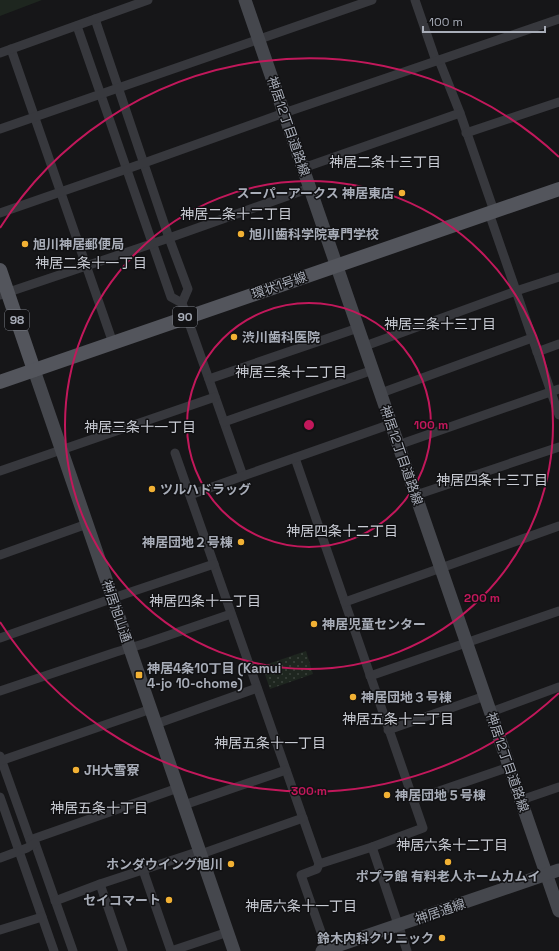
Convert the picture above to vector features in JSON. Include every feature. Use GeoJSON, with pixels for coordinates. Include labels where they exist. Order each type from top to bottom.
{"type":"FeatureCollection","features":[{"type":"Feature","properties":{"kind":"main road","name":"環状1号線"},"geometry":{"type":"LineString","coordinates":[[0,382],[559,189]]}},
{"type":"Feature","properties":{"kind":"main road","name":"神居旭山通"},"geometry":{"type":"LineString","coordinates":[[0,270],[4,294],[34,370]]}},
{"type":"Feature","properties":{"kind":"street"},"geometry":{"type":"LineString","coordinates":[[0,53],[148,0]]}},
{"type":"Feature","properties":{"kind":"street","name":"神居12丁目道路線"},"geometry":{"type":"LineString","coordinates":[[245,0],[521,800],[553,872],[559,911]]}},
{"type":"Feature","properties":{"kind":"street"},"geometry":{"type":"LineString","coordinates":[[0,129],[372,0]]}},
{"type":"Feature","properties":{"kind":"street"},"geometry":{"type":"LineString","coordinates":[[415,0],[460,113],[532,338],[555,390],[559,415]]}},
{"type":"Feature","properties":{"kind":"street"},"geometry":{"type":"LineString","coordinates":[[95,19],[169,238],[188,289],[182,303]]}},
{"type":"Feature","properties":{"kind":"street"},"geometry":{"type":"LineString","coordinates":[[0,212],[559,19]]}},
{"type":"Feature","properties":{"kind":"street"},"geometry":{"type":"LineString","coordinates":[[77,26],[171,297],[182,303],[243,476]]}},
{"type":"Feature","properties":{"kind":"street"},"geometry":{"type":"LineString","coordinates":[[11,49],[113,343]]}},
{"type":"Feature","properties":{"kind":"street"},"geometry":{"type":"LineString","coordinates":[[466,133],[559,102]]}},
{"type":"Feature","properties":{"kind":"street"},"geometry":{"type":"LineString","coordinates":[[303,168],[460,113]]}},
{"type":"Feature","properties":{"kind":"street"},"geometry":{"type":"LineString","coordinates":[[4,294],[310,188]]}},
{"type":"Feature","properties":{"kind":"street"},"geometry":{"type":"LineString","coordinates":[[365,346],[516,291],[559,277]]}},
{"type":"Feature","properties":{"kind":"street"},"geometry":{"type":"LineString","coordinates":[[209,379],[358,328]]}},
{"type":"Feature","properties":{"kind":"street"},"geometry":{"type":"LineString","coordinates":[[381,393],[532,338]]}},
{"type":"Feature","properties":{"kind":"street"},"geometry":{"type":"LineString","coordinates":[[537,352],[559,344]]}},
{"type":"Feature","properties":{"kind":"street","name":"神居旭山通"},"geometry":{"type":"LineString","coordinates":[[34,370],[234,951]]}},
{"type":"Feature","properties":{"kind":"street"},"geometry":{"type":"LineString","coordinates":[[224,422],[373,370]]}},
{"type":"Feature","properties":{"kind":"street"},"geometry":{"type":"LineString","coordinates":[[398,444],[555,390]]}},
{"type":"Feature","properties":{"kind":"street"},"geometry":{"type":"LineString","coordinates":[[0,471],[215,397]]}},
{"type":"Feature","properties":{"kind":"street"},"geometry":{"type":"LineString","coordinates":[[190,495],[391,424]]}},
{"type":"Feature","properties":{"kind":"street"},"geometry":{"type":"LineString","coordinates":[[416,495],[559,447]]}},
{"type":"Feature","properties":{"kind":"street"},"geometry":{"type":"LineString","coordinates":[[175,453],[319,864],[317,869],[301,875],[324,950]]}},
{"type":"Feature","properties":{"kind":"street"},"geometry":{"type":"LineString","coordinates":[[295,458],[423,828],[372,847],[319,864]]}},
{"type":"Feature","properties":{"kind":"street"},"geometry":{"type":"LineString","coordinates":[[0,555],[87,524]]}},
{"type":"Feature","properties":{"kind":"street"},"geometry":{"type":"LineString","coordinates":[[344,602],[559,526]]}},
{"type":"Feature","properties":{"kind":"street"},"geometry":{"type":"LineString","coordinates":[[0,638],[214,564]]}},
{"type":"Feature","properties":{"kind":"street"},"geometry":{"type":"LineString","coordinates":[[370,676],[559,611]]}},
{"type":"Feature","properties":{"kind":"street"},"geometry":{"type":"LineString","coordinates":[[0,691],[231,614]]}},
{"type":"Feature","properties":{"kind":"street"},"geometry":{"type":"LineString","coordinates":[[490,712],[559,687]]}},
{"type":"Feature","properties":{"kind":"street"},"geometry":{"type":"LineString","coordinates":[[156,724],[257,688]]}},
{"type":"Feature","properties":{"kind":"street"},"geometry":{"type":"LineString","coordinates":[[388,730],[485,696]]}},
{"type":"Feature","properties":{"kind":"street"},"geometry":{"type":"LineString","coordinates":[[73,951],[1,759],[151,709]]}},
{"type":"Feature","properties":{"kind":"street"},"geometry":{"type":"LineString","coordinates":[[413,800],[510,767]]}},
{"type":"Feature","properties":{"kind":"street"},"geometry":{"type":"LineString","coordinates":[[184,806],[286,770]]}},
{"type":"Feature","properties":{"kind":"street"},"geometry":{"type":"LineString","coordinates":[[521,800],[559,787]]}},
{"type":"Feature","properties":{"kind":"street"},"geometry":{"type":"LineString","coordinates":[[0,858],[19,852],[27,848],[33,842],[178,788]]}},
{"type":"Feature","properties":{"kind":"street"},"geometry":{"type":"LineString","coordinates":[[0,799],[54,951]]}},
{"type":"Feature","properties":{"kind":"street"},"geometry":{"type":"LineString","coordinates":[[55,901],[100,884],[303,818]]}},
{"type":"Feature","properties":{"kind":"street"},"geometry":{"type":"LineString","coordinates":[[372,847],[407,951]]}},
{"type":"Feature","properties":{"kind":"street"},"geometry":{"type":"LineString","coordinates":[[143,870],[171,951],[228,932]]}},
{"type":"Feature","properties":{"kind":"street","name":"神居通線"},"geometry":{"type":"LineString","coordinates":[[324,950],[553,872]]}},
{"type":"Feature","properties":{"kind":"street"},"geometry":{"type":"LineString","coordinates":[[100,884],[123,951]]}},
{"type":"Feature","properties":{"kind":"street"},"geometry":{"type":"LineString","coordinates":[[0,930],[42,917]]}},
{"type":"Feature","properties":{"kind":"shaded area"},"geometry":{"type":"Polygon","coordinates":[[[0,0],[42,0],[0,16],[0,0]]]}},
{"type":"Feature","properties":{"kind":"shaded area"},"geometry":{"type":"Polygon","coordinates":[[[306,651],[313,674],[270,689],[262,666],[306,651]]]}},
{"type":"Feature","properties":{"kind":"place","name":"スーパーアークス 神居東店"},"geometry":{"type":"Point","coordinates":[402,193]}},
{"type":"Feature","properties":{"kind":"place","name":"旭川歯科学院専門学校"},"geometry":{"type":"Point","coordinates":[241,234]}},
{"type":"Feature","properties":{"kind":"place","name":"旭川神居郵便局"},"geometry":{"type":"Point","coordinates":[25,244]}},
{"type":"Feature","properties":{"kind":"place","name":"渋川歯科医院"},"geometry":{"type":"Point","coordinates":[234,337]}},
{"type":"Feature","properties":{"kind":"place","name":"ツルハドラッグ"},"geometry":{"type":"Point","coordinates":[152,489]}},
{"type":"Feature","properties":{"kind":"place","name":"神居団地２号棟"},"geometry":{"type":"Point","coordinates":[241,542]}},
{"type":"Feature","properties":{"kind":"place","name":"神居児童センター"},"geometry":{"type":"Point","coordinates":[314,624]}},
{"type":"Feature","properties":{"kind":"place","name":"神居4条10丁目 (Kamui 4-jo 10-chome)"},"geometry":{"type":"Point","coordinates":[139,675]}},
{"type":"Feature","properties":{"kind":"place","name":"神居団地３号棟"},"geometry":{"type":"Point","coordinates":[353,697]}},
{"type":"Feature","properties":{"kind":"place","name":"JH大雪寮"},"geometry":{"type":"Point","coordinates":[76,770]}},
{"type":"Feature","properties":{"kind":"place","name":"神居団地５号棟"},"geometry":{"type":"Point","coordinates":[387,795]}},
{"type":"Feature","properties":{"kind":"place","name":"ポプラ館 有料老人ホームカムイ"},"geometry":{"type":"Point","coordinates":[448,862]}},
{"type":"Feature","properties":{"kind":"place","name":"ホンダウイング旭川"},"geometry":{"type":"Point","coordinates":[231,864]}},
{"type":"Feature","properties":{"kind":"place","name":"セイコマート"},"geometry":{"type":"Point","coordinates":[169,900]}},
{"type":"Feature","properties":{"kind":"place","name":"鈴木内科クリニック"},"geometry":{"type":"Point","coordinates":[442,938]}},
{"type":"Feature","properties":{"kind":"district","name":"神居二条十三丁目"},"geometry":{"type":"Point","coordinates":[385,162]}},
{"type":"Feature","properties":{"kind":"district","name":"神居二条十二丁目"},"geometry":{"type":"Point","coordinates":[236,214]}},
{"type":"Feature","properties":{"kind":"district","name":"神居二条十一丁目"},"geometry":{"type":"Point","coordinates":[91,263]}},
{"type":"Feature","properties":{"kind":"district","name":"神居三条十三丁目"},"geometry":{"type":"Point","coordinates":[440,324]}},
{"type":"Feature","properties":{"kind":"district","name":"神居三条十二丁目"},"geometry":{"type":"Point","coordinates":[291,372]}},
{"type":"Feature","properties":{"kind":"district","name":"神居三条十一丁目"},"geometry":{"type":"Point","coordinates":[140,427]}},
{"type":"Feature","properties":{"kind":"district","name":"神居四条十三丁目"},"geometry":{"type":"Point","coordinates":[492,480]}},
{"type":"Feature","properties":{"kind":"district","name":"神居四条十二丁目"},"geometry":{"type":"Point","coordinates":[342,531]}},
{"type":"Feature","properties":{"kind":"district","name":"神居四条十一丁目"},"geometry":{"type":"Point","coordinates":[205,601]}},
{"type":"Feature","properties":{"kind":"district","name":"神居五条十二丁目"},"geometry":{"type":"Point","coordinates":[398,719]}},
{"type":"Feature","properties":{"kind":"district","name":"神居五条十一丁目"},"geometry":{"type":"Point","coordinates":[270,743]}},
{"type":"Feature","properties":{"kind":"district","name":"神居五条十丁目"},"geometry":{"type":"Point","coordinates":[99,808]}},
{"type":"Feature","properties":{"kind":"district","name":"神居六条十二丁目"},"geometry":{"type":"Point","coordinates":[452,845]}},
{"type":"Feature","properties":{"kind":"district","name":"神居六条十一丁目"},"geometry":{"type":"Point","coordinates":[301,906]}}]}
